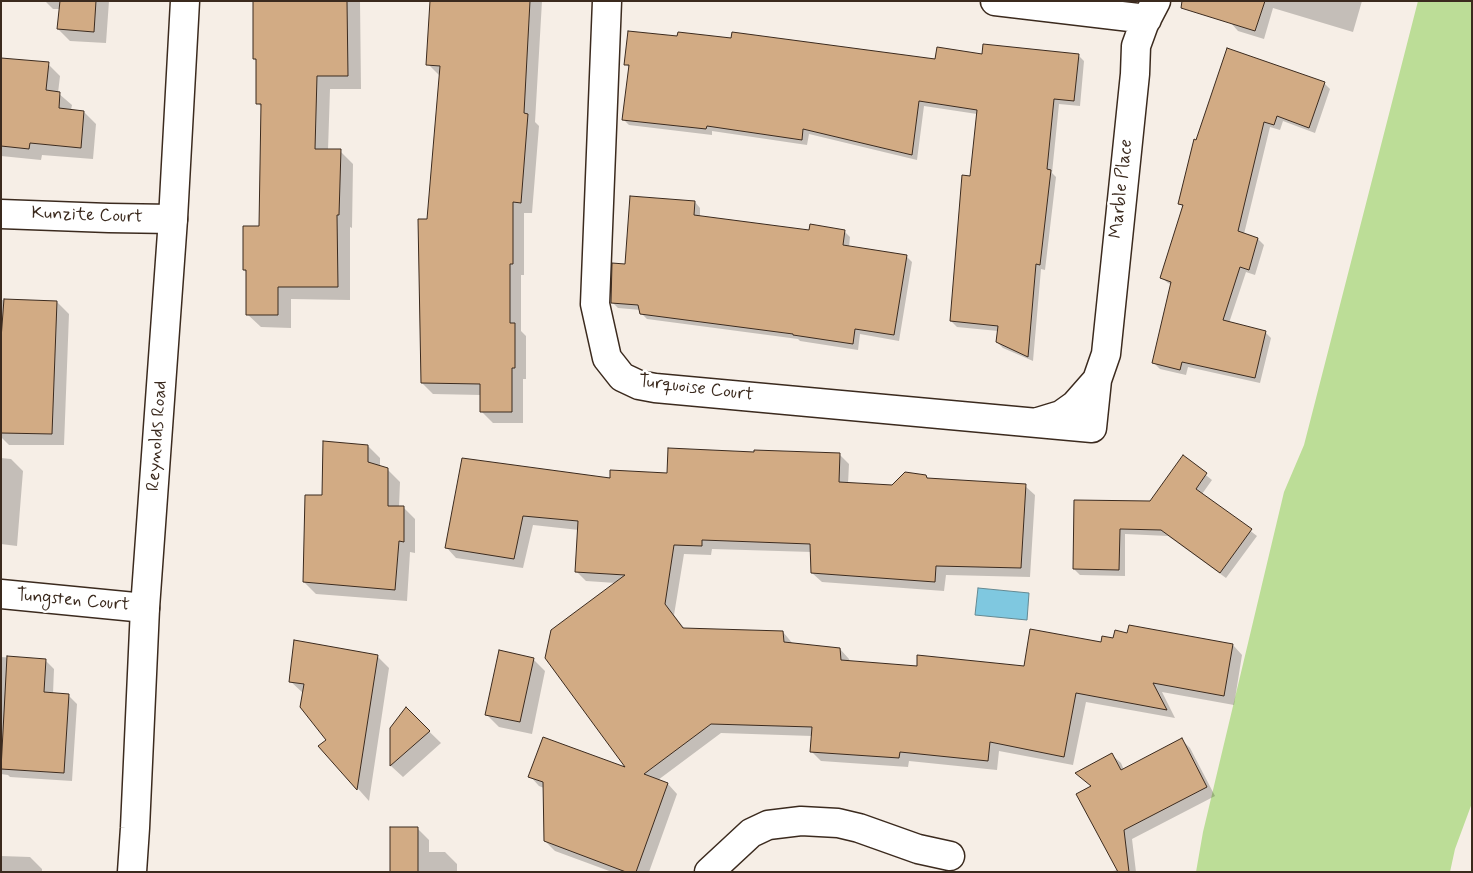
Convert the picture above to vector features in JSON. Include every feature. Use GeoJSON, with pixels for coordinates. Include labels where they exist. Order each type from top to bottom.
{"type":"FeatureCollection","features":[{"type":"Feature","properties":{"kind":"street","name":"Reynolds Road"},"geometry":{"type":"LineString","coordinates":[[132,872],[146,608],[173,219],[185,1]]}},
{"type":"Feature","properties":{"kind":"street","name":"Turquoise Court"},"geometry":{"type":"LineString","coordinates":[[607,1],[595,304],[606,358],[622,377],[639,385],[655,388],[1092,428]]}},
{"type":"Feature","properties":{"kind":"street"},"geometry":{"type":"LineString","coordinates":[[995,1],[1151,10]]}},
{"type":"Feature","properties":{"kind":"street","name":"Marble Place"},"geometry":{"type":"LineString","coordinates":[[1092,428],[1097,380],[1106,354],[1135,74],[1136,46],[1151,10]]}},
{"type":"Feature","properties":{"kind":"street","name":"Kunzite Court"},"geometry":{"type":"LineString","coordinates":[[1,214],[173,219]]}},
{"type":"Feature","properties":{"kind":"street","name":"Marble Place"},"geometry":{"type":"LineString","coordinates":[[1036,423],[1061,415],[1075,405],[1097,380]]}},
{"type":"Feature","properties":{"kind":"street","name":"Tungsten Court"},"geometry":{"type":"LineString","coordinates":[[1,594],[146,608]]}},
{"type":"Feature","properties":{"kind":"street"},"geometry":{"type":"LineString","coordinates":[[709,872],[751,833],[768,825],[801,821],[838,823],[950,856]]}},
{"type":"Feature","properties":{"kind":"green space"},"geometry":{"type":"Polygon","coordinates":[[[1418,1],[1472,1],[1472,803],[1455,849],[1450,872],[1196,872],[1203,832],[1284,492],[1304,445],[1418,1]]]}},
{"type":"Feature","properties":{"kind":"water"},"geometry":{"type":"Polygon","coordinates":[[[978,588],[1029,593],[1027,620],[975,615],[978,588]]]}},
{"type":"Feature","properties":{"kind":"building"},"geometry":{"type":"Polygon","coordinates":[[[60,1],[96,1],[94,32],[57,29],[60,1]]]}},
{"type":"Feature","properties":{"kind":"building"},"geometry":{"type":"Polygon","coordinates":[[[253,1],[347,1],[348,76],[317,76],[315,149],[341,149],[339,215],[337,215],[338,287],[278,287],[278,315],[246,315],[246,270],[243,270],[243,226],[259,226],[261,104],[256,104],[256,59],[253,59],[253,1]]]}},
{"type":"Feature","properties":{"kind":"building"},"geometry":{"type":"Polygon","coordinates":[[[430,1],[530,1],[524,113],[528,114],[521,203],[513,202],[513,264],[510,264],[510,323],[515,323],[515,368],[512,368],[512,412],[480,412],[480,384],[421,383],[418,219],[427,219],[440,66],[426,65],[430,1]]]}},
{"type":"Feature","properties":{"kind":"building"},"geometry":{"type":"Polygon","coordinates":[[[1182,1],[1265,1],[1255,31],[1181,8],[1182,1]]]}},
{"type":"Feature","properties":{"kind":"building"},"geometry":{"type":"Polygon","coordinates":[[[628,31],[677,36],[678,32],[731,38],[732,32],[935,59],[937,47],[982,54],[983,44],[1079,54],[1074,101],[1054,99],[1047,169],[1051,170],[1040,265],[1036,264],[1028,357],[996,342],[998,326],[950,321],[962,175],[970,176],[977,110],[919,101],[912,155],[803,129],[802,140],[707,126],[706,129],[622,120],[629,65],[624,65],[628,31]]]}},
{"type":"Feature","properties":{"kind":"building"},"geometry":{"type":"Polygon","coordinates":[[[1227,48],[1325,82],[1309,128],[1277,116],[1274,125],[1264,122],[1238,231],[1258,238],[1249,270],[1240,267],[1223,320],[1266,331],[1255,378],[1182,362],[1180,370],[1152,363],[1171,282],[1160,278],[1183,205],[1178,204],[1194,139],[1196,140],[1227,48]]]}},
{"type":"Feature","properties":{"kind":"building"},"geometry":{"type":"Polygon","coordinates":[[[1,58],[49,62],[46,90],[60,92],[59,108],[84,111],[81,148],[30,143],[29,149],[1,146],[1,58]]]}},
{"type":"Feature","properties":{"kind":"building"},"geometry":{"type":"Polygon","coordinates":[[[630,196],[695,201],[694,215],[809,230],[810,224],[845,230],[843,245],[907,255],[894,335],[855,329],[853,344],[793,334],[640,314],[638,305],[611,303],[612,263],[625,264],[630,196]]]}},
{"type":"Feature","properties":{"kind":"building"},"geometry":{"type":"Polygon","coordinates":[[[4,299],[57,301],[52,434],[1,433],[1,339],[4,299]]]}},
{"type":"Feature","properties":{"kind":"building"},"geometry":{"type":"Polygon","coordinates":[[[323,441],[368,445],[368,462],[388,468],[388,506],[404,506],[404,542],[399,541],[395,590],[303,582],[305,495],[322,495],[323,441]]]}},
{"type":"Feature","properties":{"kind":"building"},"geometry":{"type":"Polygon","coordinates":[[[668,448],[840,453],[839,482],[892,485],[905,472],[926,475],[927,478],[1026,484],[1021,568],[936,566],[935,582],[811,573],[810,544],[702,540],[702,546],[674,545],[665,604],[683,628],[783,631],[784,642],[840,648],[841,660],[917,666],[917,655],[1024,666],[1030,629],[1101,642],[1102,636],[1113,638],[1115,630],[1127,633],[1129,625],[1233,644],[1224,696],[1153,683],[1167,710],[1076,693],[1064,757],[990,742],[988,761],[900,752],[899,758],[810,752],[812,727],[711,724],[644,774],[668,783],[636,872],[626,872],[544,841],[543,782],[528,777],[543,737],[625,767],[545,658],[551,630],[625,575],[575,572],[578,521],[523,516],[514,559],[445,548],[462,458],[610,478],[610,470],[667,473],[668,448]]]}},
{"type":"Feature","properties":{"kind":"building"},"geometry":{"type":"Polygon","coordinates":[[[1183,455],[1207,473],[1196,489],[1252,529],[1220,573],[1161,530],[1120,529],[1119,570],[1073,569],[1074,500],[1150,501],[1183,455]]]}},
{"type":"Feature","properties":{"kind":"building"},"geometry":{"type":"Polygon","coordinates":[[[294,640],[378,655],[357,790],[318,746],[326,740],[300,707],[304,684],[289,682],[294,640]]]}},
{"type":"Feature","properties":{"kind":"building"},"geometry":{"type":"Polygon","coordinates":[[[499,650],[534,658],[520,722],[485,715],[499,650]]]}},
{"type":"Feature","properties":{"kind":"building"},"geometry":{"type":"Polygon","coordinates":[[[7,656],[46,659],[44,692],[69,694],[64,773],[1,769],[7,656]]]}},
{"type":"Feature","properties":{"kind":"building"},"geometry":{"type":"Polygon","coordinates":[[[406,707],[430,731],[390,766],[390,728],[406,707]]]}},
{"type":"Feature","properties":{"kind":"building"},"geometry":{"type":"Polygon","coordinates":[[[1182,738],[1207,787],[1124,830],[1129,872],[1118,872],[1076,794],[1091,786],[1075,773],[1112,753],[1121,770],[1182,738]]]}},
{"type":"Feature","properties":{"kind":"building"},"geometry":{"type":"Polygon","coordinates":[[[390,827],[418,827],[418,872],[390,872],[390,827]]]}}]}
